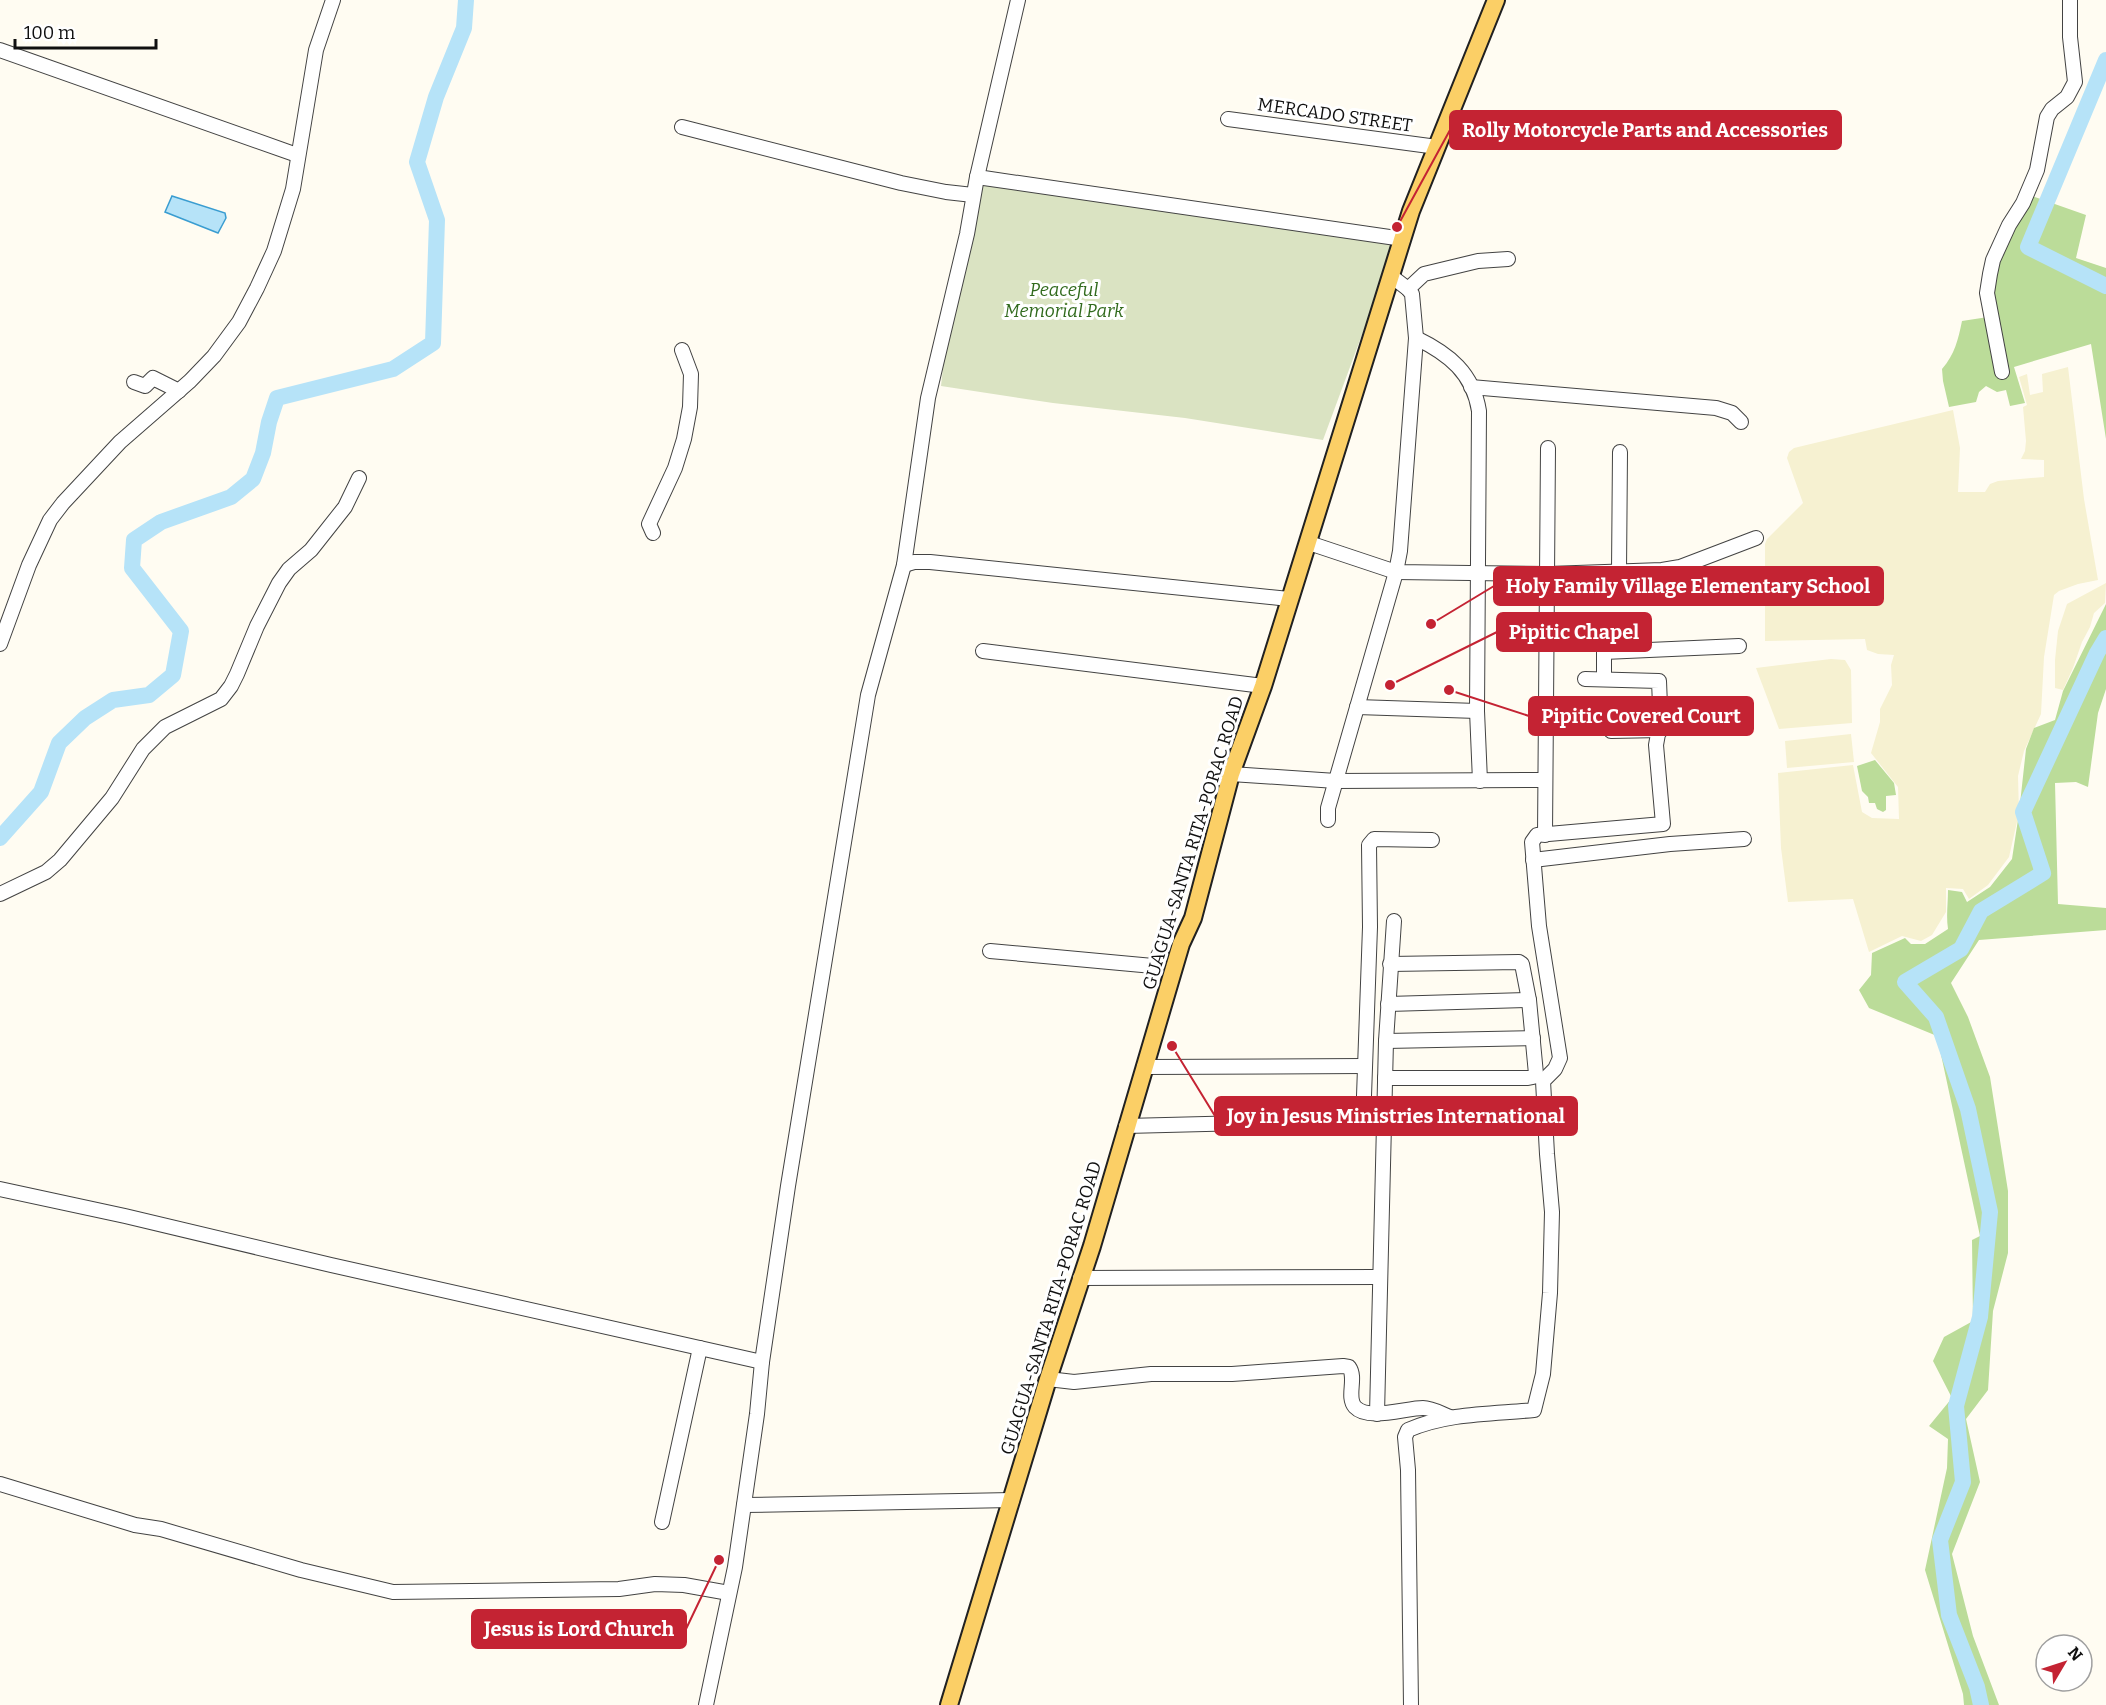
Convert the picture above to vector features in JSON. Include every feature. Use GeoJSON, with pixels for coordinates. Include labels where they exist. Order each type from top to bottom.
{"type":"FeatureCollection","features":[{"type":"Feature","properties":{"kind":"main road","name":"GUAGUA-SANTA RITA-PORAC ROAD"},"geometry":{"type":"LineString","coordinates":[[949,1705],[1048,1379],[1092,1246],[1181,944],[1192,918],[1231,774],[1263,686],[1411,211],[1496,0]]}},
{"type":"Feature","properties":{"kind":"street"},"geometry":{"type":"LineString","coordinates":[[2,635],[28,565],[50,520],[120,442],[179,391],[220,348],[239,322],[257,288],[274,251],[293,189],[316,50],[333,0]]}},
{"type":"Feature","properties":{"kind":"street"},"geometry":{"type":"LineString","coordinates":[[706,1705],[744,1505],[788,1186],[819,1009],[868,695],[904,565],[928,398],[967,234],[973,195],[1018,0]]}},
{"type":"Feature","properties":{"kind":"street"},"geometry":{"type":"LineString","coordinates":[[2002,372],[1987,293],[1990,274],[1993,260],[2009,225],[2023,203],[2037,170],[2047,117],[2052,109],[2067,97],[2075,82],[2070,37],[2070,0]]}},
{"type":"Feature","properties":{"kind":"street"},"geometry":{"type":"LineString","coordinates":[[0,50],[297,154]]}},
{"type":"Feature","properties":{"kind":"street","name":"MERCADO STREET"},"geometry":{"type":"LineString","coordinates":[[1228,119],[1437,147]]}},
{"type":"Feature","properties":{"kind":"street"},"geometry":{"type":"LineString","coordinates":[[682,127],[901,183],[973,195]]}},
{"type":"Feature","properties":{"kind":"street"},"geometry":{"type":"LineString","coordinates":[[977,177],[1403,239]]}},
{"type":"Feature","properties":{"kind":"street"},"geometry":{"type":"LineString","coordinates":[[1408,289],[1424,274],[1478,261],[1508,259]]}},
{"type":"Feature","properties":{"kind":"street"},"geometry":{"type":"LineString","coordinates":[[1328,820],[1328,808],[1396,572],[1400,551],[1416,338],[1414,300],[1408,289],[1391,276]]}},
{"type":"Feature","properties":{"kind":"street"},"geometry":{"type":"LineString","coordinates":[[1416,338],[1451,358],[1471,387],[1478,406],[1477,711],[1480,781]]}},
{"type":"Feature","properties":{"kind":"street"},"geometry":{"type":"LineString","coordinates":[[653,533],[650,525],[675,468],[684,439],[690,407],[691,374],[682,350]]}},
{"type":"Feature","properties":{"kind":"street"},"geometry":{"type":"LineString","coordinates":[[134,382],[146,386],[153,378],[179,391]]}},
{"type":"Feature","properties":{"kind":"street"},"geometry":{"type":"LineString","coordinates":[[1471,387],[1716,408],[1732,412],[1741,422]]}},
{"type":"Feature","properties":{"kind":"street"},"geometry":{"type":"LineString","coordinates":[[1545,835],[1548,448]]}},
{"type":"Feature","properties":{"kind":"street"},"geometry":{"type":"LineString","coordinates":[[1619,571],[1620,452]]}},
{"type":"Feature","properties":{"kind":"street"},"geometry":{"type":"LineString","coordinates":[[0,894],[46,872],[60,860],[112,798],[143,749],[165,727],[221,699],[237,674],[257,626],[279,583],[289,569],[311,550],[345,507],[359,478]]}},
{"type":"Feature","properties":{"kind":"street"},"geometry":{"type":"LineString","coordinates":[[1308,543],[1396,572],[1548,574],[1662,570],[1680,567],[1756,538]]}},
{"type":"Feature","properties":{"kind":"street"},"geometry":{"type":"LineString","coordinates":[[904,565],[914,562],[930,562],[1289,599]]}},
{"type":"Feature","properties":{"kind":"street"},"geometry":{"type":"LineString","coordinates":[[1604,679],[1604,652],[1739,646]]}},
{"type":"Feature","properties":{"kind":"street"},"geometry":{"type":"LineString","coordinates":[[983,651],[1263,686]]}},
{"type":"Feature","properties":{"kind":"street"},"geometry":{"type":"LineString","coordinates":[[1411,1705],[1408,1470],[1405,1437],[1408,1430],[1417,1426],[1450,1417],[1534,1410],[1544,1374],[1550,1293],[1552,1212],[1546,1154],[1544,1081],[1555,1069],[1560,1058],[1539,926],[1532,842],[1534,837],[1545,835],[1663,824],[1656,745],[1661,730],[1659,681],[1585,679]]}},
{"type":"Feature","properties":{"kind":"street"},"geometry":{"type":"LineString","coordinates":[[1357,707],[1477,711]]}},
{"type":"Feature","properties":{"kind":"street"},"geometry":{"type":"LineString","coordinates":[[1611,731],[1661,730]]}},
{"type":"Feature","properties":{"kind":"street"},"geometry":{"type":"LineString","coordinates":[[1231,774],[1336,781],[1545,780]]}},
{"type":"Feature","properties":{"kind":"street"},"geometry":{"type":"LineString","coordinates":[[1126,1126],[1245,1123],[1354,1126],[1363,1124],[1371,841],[1374,839],[1432,840]]}},
{"type":"Feature","properties":{"kind":"street"},"geometry":{"type":"LineString","coordinates":[[1533,860],[1670,844],[1744,839]]}},
{"type":"Feature","properties":{"kind":"street"},"geometry":{"type":"LineString","coordinates":[[1377,1414],[1386,1041],[1394,921]]}},
{"type":"Feature","properties":{"kind":"street"},"geometry":{"type":"LineString","coordinates":[[990,951],[1154,966],[1167,938]]}},
{"type":"Feature","properties":{"kind":"street"},"geometry":{"type":"LineString","coordinates":[[1385,1078],[1533,1077],[1536,1074],[1524,967],[1519,962],[1390,963]]}},
{"type":"Feature","properties":{"kind":"street"},"geometry":{"type":"LineString","coordinates":[[1388,1005],[1529,1000]]}},
{"type":"Feature","properties":{"kind":"street"},"geometry":{"type":"LineString","coordinates":[[1386,1041],[1533,1038]]}},
{"type":"Feature","properties":{"kind":"street"},"geometry":{"type":"LineString","coordinates":[[1144,1067],[1364,1066]]}},
{"type":"Feature","properties":{"kind":"street"},"geometry":{"type":"LineString","coordinates":[[0,1189],[762,1362]]}},
{"type":"Feature","properties":{"kind":"street"},"geometry":{"type":"LineString","coordinates":[[1080,1278],[1380,1277]]}},
{"type":"Feature","properties":{"kind":"street"},"geometry":{"type":"LineString","coordinates":[[662,1522],[700,1348]]}},
{"type":"Feature","properties":{"kind":"street"},"geometry":{"type":"LineString","coordinates":[[1048,1379],[1090,1381],[1151,1374],[1232,1374],[1344,1366],[1349,1367],[1353,1372],[1352,1403],[1362,1412],[1377,1414],[1427,1408],[1450,1417]]}},
{"type":"Feature","properties":{"kind":"street"},"geometry":{"type":"LineString","coordinates":[[1410,1409],[1417,1426]]}},
{"type":"Feature","properties":{"kind":"street"},"geometry":{"type":"LineString","coordinates":[[0,1484],[135,1525],[161,1529],[301,1570],[393,1592],[619,1588],[654,1584],[684,1585],[729,1593]]}},
{"type":"Feature","properties":{"kind":"street"},"geometry":{"type":"LineString","coordinates":[[744,1505],[1012,1500]]}},
{"type":"Feature","properties":{"kind":"shaded area"},"geometry":{"type":"Polygon","coordinates":[[[2068,367],[2084,499],[2098,580],[2078,584],[2054,595],[2044,657],[2041,714],[2024,751],[2018,776],[2019,813],[2009,857],[1988,885],[1969,899],[1963,889],[1946,888],[1946,912],[1932,935],[1921,941],[1902,936],[1869,952],[1853,899],[1788,902],[1781,848],[1778,773],[1853,765],[1862,812],[1872,818],[1899,819],[1898,787],[1871,753],[1880,722],[1880,709],[1892,685],[1891,665],[1894,655],[1878,654],[1867,650],[1865,639],[1765,641],[1765,544],[1767,539],[1803,503],[1787,458],[1789,452],[1794,448],[1953,410],[1960,448],[1958,492],[1985,492],[1990,484],[1998,481],[2044,477],[2044,460],[2021,459],[2026,441],[2023,407],[2027,405],[2019,377],[2027,374],[2030,395],[2043,392],[2042,374],[2068,367]]]}},
{"type":"Feature","properties":{"kind":"shaded area"},"geometry":{"type":"Polygon","coordinates":[[[2106,583],[2105,603],[2094,613],[2063,690],[2055,688],[2058,631],[2067,604],[2106,583]]]}},
{"type":"Feature","properties":{"kind":"shaded area"},"geometry":{"type":"Polygon","coordinates":[[[1831,659],[1845,660],[1851,670],[1852,723],[1779,729],[1756,668],[1831,659]]]}},
{"type":"Feature","properties":{"kind":"shaded area"},"geometry":{"type":"Polygon","coordinates":[[[1851,734],[1854,762],[1787,768],[1785,741],[1851,734]]]}},
{"type":"Feature","properties":{"kind":"green space","name":"Peaceful Memorial Park"},"geometry":{"type":"Polygon","coordinates":[[[981,185],[1397,240],[1323,440],[1185,418],[1053,403],[941,386],[945,350],[981,185]]]}},
{"type":"Feature","properties":{"kind":"green space"},"geometry":{"type":"Polygon","coordinates":[[[2021,192],[2086,215],[2076,258],[2106,268],[2106,439],[2091,344],[2014,367],[2025,403],[2010,406],[2006,390],[1997,392],[1986,386],[1979,392],[1976,402],[1949,407],[1942,369],[1955,346],[1962,321],[1988,317],[1985,292],[1989,251],[2021,192]]]}},
{"type":"Feature","properties":{"kind":"green space"},"geometry":{"type":"Polygon","coordinates":[[[2106,604],[2106,689],[2098,713],[2088,787],[2076,782],[2055,783],[2058,904],[2106,908],[2106,930],[1979,940],[1951,983],[1968,1017],[1990,1077],[2008,1191],[2008,1253],[1993,1311],[1988,1390],[1966,1419],[1980,1482],[1952,1554],[1973,1636],[1999,1705],[1964,1705],[1963,1694],[1925,1570],[1947,1468],[1948,1439],[1929,1426],[1952,1398],[1933,1361],[1944,1337],[1973,1321],[1972,1240],[1980,1236],[1937,1036],[1869,1008],[1859,990],[1871,975],[1872,953],[1905,938],[1911,944],[1925,944],[1948,929],[1948,890],[1962,892],[1967,902],[1990,887],[2012,859],[2026,749],[2034,728],[2055,720],[2063,691],[2106,604]]]}},
{"type":"Feature","properties":{"kind":"green space"},"geometry":{"type":"Polygon","coordinates":[[[1875,760],[1894,783],[1896,795],[1886,796],[1886,810],[1883,812],[1877,809],[1875,803],[1869,803],[1868,797],[1862,791],[1857,766],[1875,760]]]}},
{"type":"Feature","properties":{"kind":"water"},"geometry":{"type":"Polygon","coordinates":[[[172,196],[225,213],[226,218],[218,233],[165,212],[172,196]]]}},
{"type":"Feature","properties":{"kind":"waterway"},"geometry":{"type":"LineString","coordinates":[[0,838],[41,792],[59,743],[85,718],[113,700],[149,695],[173,675],[181,631],[132,568],[134,540],[161,522],[231,497],[253,479],[263,453],[269,422],[277,398],[393,369],[433,343],[437,220],[417,162],[436,97],[464,28],[466,0]]}},
{"type":"Feature","properties":{"kind":"waterway"},"geometry":{"type":"LineString","coordinates":[[2106,60],[2028,247],[2106,286]]}},
{"type":"Feature","properties":{"kind":"waterway"},"geometry":{"type":"LineString","coordinates":[[1981,1705],[1977,1687],[1949,1615],[1940,1540],[1963,1482],[1956,1406],[1980,1317],[1990,1212],[1968,1109],[1936,1017],[1905,982],[1961,949],[1981,911],[2043,873],[2023,812],[2106,638]]}},
{"type":"Feature","properties":{"kind":"place","name":"Rolly Motorcycle Parts and Accessories"},"geometry":{"type":"Point","coordinates":[1397,227]}},
{"type":"Feature","properties":{"kind":"place","name":"Holy Family Village Elementary School"},"geometry":{"type":"Point","coordinates":[1431,624]}},
{"type":"Feature","properties":{"kind":"place","name":"Pipitic Chapel"},"geometry":{"type":"Point","coordinates":[1390,685]}},
{"type":"Feature","properties":{"kind":"place","name":"Pipitic Covered Court"},"geometry":{"type":"Point","coordinates":[1449,690]}},
{"type":"Feature","properties":{"kind":"place","name":"Joy in Jesus Ministries International"},"geometry":{"type":"Point","coordinates":[1172,1046]}},
{"type":"Feature","properties":{"kind":"place","name":"Jesus is Lord Church"},"geometry":{"type":"Point","coordinates":[719,1560]}}]}
